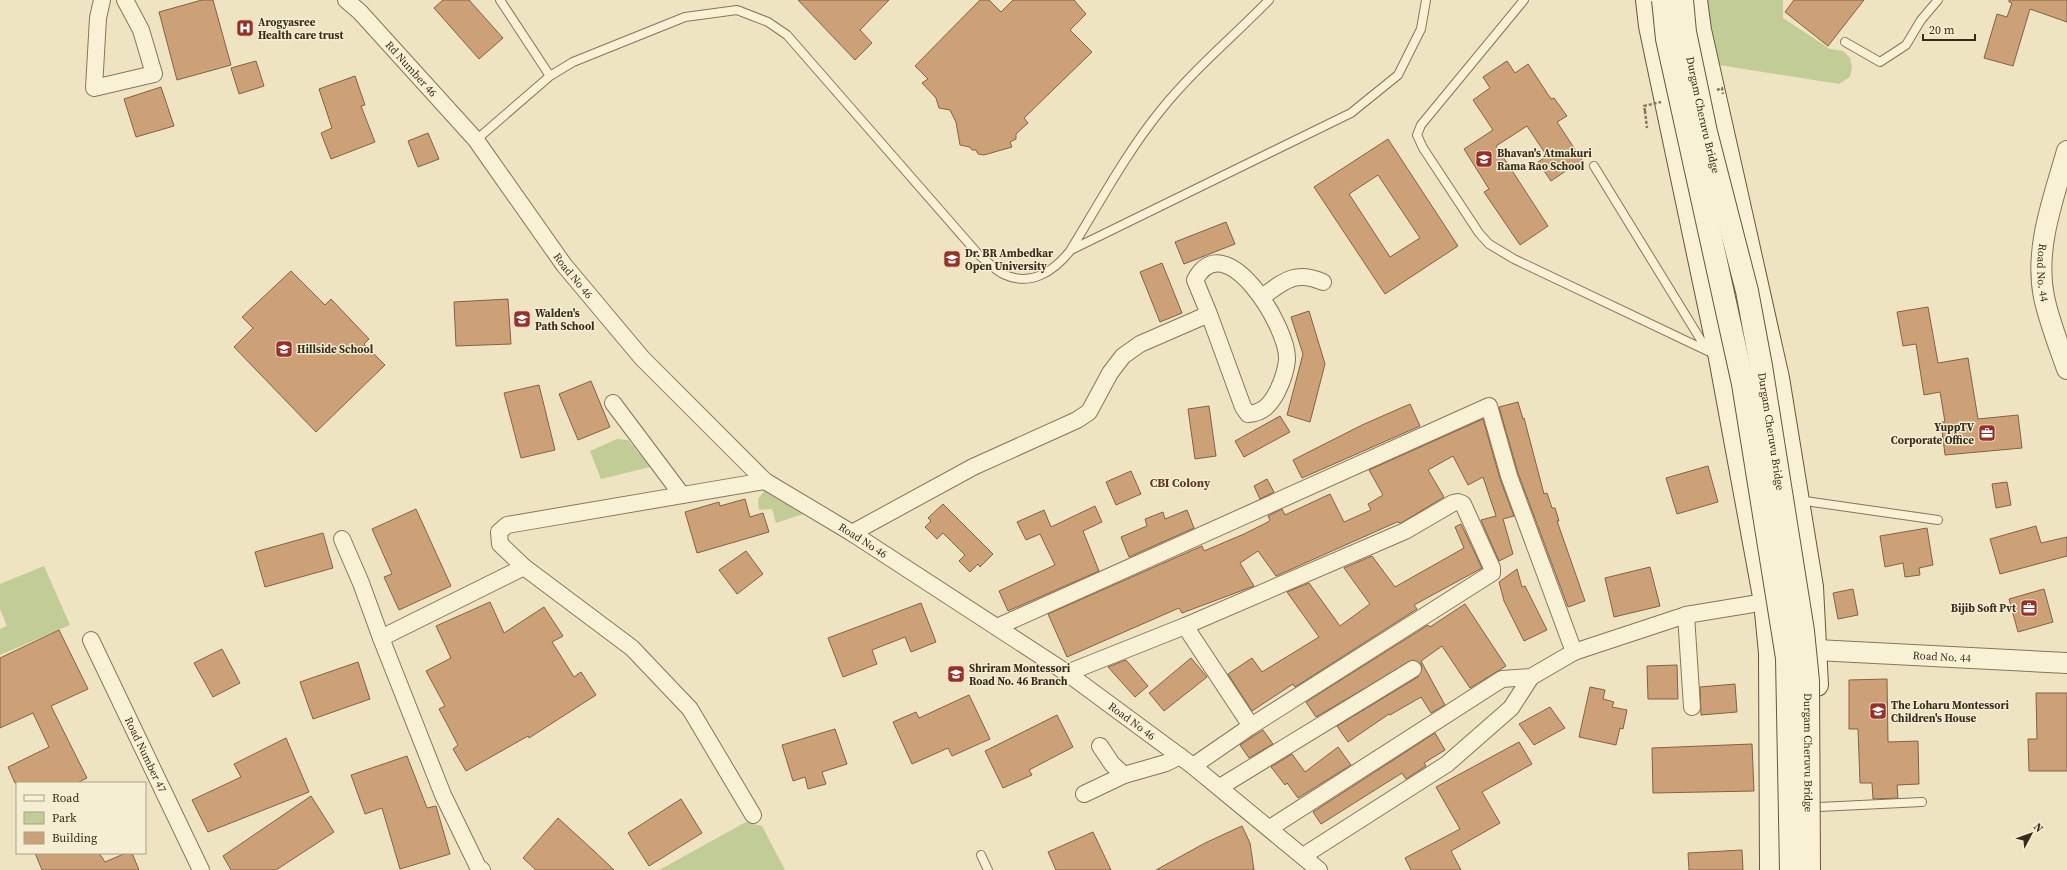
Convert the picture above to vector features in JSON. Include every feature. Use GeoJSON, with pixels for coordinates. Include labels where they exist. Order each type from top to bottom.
{"type":"FeatureCollection","features":[{"type":"Feature","properties":{"kind":"main road"},"geometry":{"type":"LineString","coordinates":[[1647,0],[1658,65],[1714,354],[1765,602],[1770,653],[1771,870]]}},
{"type":"Feature","properties":{"kind":"main road","name":"Durgam Cheruvu Bridge"},"geometry":{"type":"LineString","coordinates":[[1663,0],[1667,39],[1743,384],[1787,658],[1792,870]]}},
{"type":"Feature","properties":{"kind":"main road","name":"Durgam Cheruvu Bridge"},"geometry":{"type":"LineString","coordinates":[[1682,0],[1685,32],[1706,132],[1747,291],[1761,366],[1803,631],[1808,681],[1809,870]]}},
{"type":"Feature","properties":{"kind":"main road"},"geometry":{"type":"LineString","coordinates":[[1696,0],[1700,30],[1778,378],[1812,587],[1816,650],[1820,870]]}},
{"type":"Feature","properties":{"kind":"main road"},"geometry":{"type":"LineString","coordinates":[[1714,354],[1778,378]]}},
{"type":"Feature","properties":{"kind":"street"},"geometry":{"type":"LineString","coordinates":[[102,0],[98,18],[94,88],[154,74],[141,30],[125,0]]}},
{"type":"Feature","properties":{"kind":"street","name":"Rd Number 46"},"geometry":{"type":"LineString","coordinates":[[346,0],[360,12],[476,140]]}},
{"type":"Feature","properties":{"kind":"street","name":"Road No 46"},"geometry":{"type":"LineString","coordinates":[[476,140],[564,265],[642,358],[765,481],[852,533],[1067,673],[1220,787],[1319,870]]}},
{"type":"Feature","properties":{"kind":"street","name":"Road No. 44"},"geometry":{"type":"LineString","coordinates":[[2067,151],[2045,229],[2042,269],[2044,296],[2067,369]]}},
{"type":"Feature","properties":{"kind":"street"},"geometry":{"type":"LineString","coordinates":[[1214,264],[1232,266],[1262,297],[1284,341],[1287,359],[1282,382],[1272,402],[1259,413],[1248,414],[1243,407],[1209,314],[1195,280],[1200,270],[1214,264]]}},
{"type":"Feature","properties":{"kind":"street"},"geometry":{"type":"LineString","coordinates":[[1262,297],[1282,283],[1297,276],[1310,276],[1323,282]]}},
{"type":"Feature","properties":{"kind":"street"},"geometry":{"type":"LineString","coordinates":[[852,533],[973,467],[1077,420],[1089,412],[1110,373],[1123,356],[1140,344],[1209,314]]}},
{"type":"Feature","properties":{"kind":"street"},"geometry":{"type":"LineString","coordinates":[[613,403],[682,495]]}},
{"type":"Feature","properties":{"kind":"street"},"geometry":{"type":"LineString","coordinates":[[997,627],[1489,406],[1509,476],[1574,652]]}},
{"type":"Feature","properties":{"kind":"street"},"geometry":{"type":"LineString","coordinates":[[753,815],[690,709],[632,648],[524,567],[500,544],[499,532],[507,525],[765,481]]}},
{"type":"Feature","properties":{"kind":"street"},"geometry":{"type":"LineString","coordinates":[[1067,673],[1185,626],[1405,531],[1453,503],[1458,502],[1463,504],[1492,568],[1492,573],[1251,726],[1193,766]]}},
{"type":"Feature","properties":{"kind":"street"},"geometry":{"type":"LineString","coordinates":[[342,539],[361,583],[443,795],[478,867],[482,870]]}},
{"type":"Feature","properties":{"kind":"street"},"geometry":{"type":"LineString","coordinates":[[381,638],[524,567]]}},
{"type":"Feature","properties":{"kind":"street"},"geometry":{"type":"LineString","coordinates":[[1304,856],[1448,764],[1511,708],[1530,678],[1574,652],[1686,615],[1765,602]]}},
{"type":"Feature","properties":{"kind":"street"},"geometry":{"type":"LineString","coordinates":[[1686,615],[1692,707]]}},
{"type":"Feature","properties":{"kind":"street"},"geometry":{"type":"LineString","coordinates":[[1185,626],[1251,726]]}},
{"type":"Feature","properties":{"kind":"street","name":"Road Number 47"},"geometry":{"type":"LineString","coordinates":[[91,640],[201,870]]}},
{"type":"Feature","properties":{"kind":"street","name":"Road No. 44"},"geometry":{"type":"LineString","coordinates":[[1816,650],[2067,663]]}},
{"type":"Feature","properties":{"kind":"street"},"geometry":{"type":"LineString","coordinates":[[1220,787],[1413,669]]}},
{"type":"Feature","properties":{"kind":"street"},"geometry":{"type":"LineString","coordinates":[[1270,828],[1502,679],[1530,678]]}},
{"type":"Feature","properties":{"kind":"street"},"geometry":{"type":"LineString","coordinates":[[1100,746],[1112,764],[1124,775]]}},
{"type":"Feature","properties":{"kind":"street"},"geometry":{"type":"LineString","coordinates":[[1084,794],[1124,775],[1166,763],[1180,756]]}},
{"type":"Feature","properties":{"kind":"lane"},"geometry":{"type":"LineString","coordinates":[[500,0],[550,76]]}},
{"type":"Feature","properties":{"kind":"lane"},"geometry":{"type":"LineString","coordinates":[[476,140],[550,76],[573,62],[685,17],[737,10],[768,22],[787,35],[979,255],[1002,273],[1019,280],[1040,276],[1061,262],[1070,251],[1141,138],[1161,110],[1190,77],[1269,0]]}},
{"type":"Feature","properties":{"kind":"lane"},"geometry":{"type":"LineString","coordinates":[[1070,251],[1351,113],[1398,75],[1421,29],[1426,0]]}},
{"type":"Feature","properties":{"kind":"lane"},"geometry":{"type":"LineString","coordinates":[[1524,0],[1421,125],[1417,135],[1423,148],[1478,234],[1489,244],[1514,259],[1714,354]]}},
{"type":"Feature","properties":{"kind":"lane"},"geometry":{"type":"LineString","coordinates":[[1845,42],[1880,62],[1906,44],[1921,20],[1938,0]]}},
{"type":"Feature","properties":{"kind":"lane"},"geometry":{"type":"LineString","coordinates":[[1594,166],[1714,354]]}},
{"type":"Feature","properties":{"kind":"lane"},"geometry":{"type":"LineString","coordinates":[[1798,500],[1938,520]]}},
{"type":"Feature","properties":{"kind":"lane"},"geometry":{"type":"LineString","coordinates":[[1819,807],[1922,802]]}},
{"type":"Feature","properties":{"kind":"lane"},"geometry":{"type":"LineString","coordinates":[[981,855],[988,870]]}},
{"type":"Feature","properties":{"kind":"path"},"geometry":{"type":"LineString","coordinates":[[1645,111],[1648,128]]}},
{"type":"Feature","properties":{"kind":"green space"},"geometry":{"type":"Polygon","coordinates":[[[1706,0],[1783,0],[1783,18],[1830,49],[1843,51],[1850,58],[1852,67],[1850,77],[1839,84],[1713,64],[1706,0]]]}},
{"type":"Feature","properties":{"kind":"green space"},"geometry":{"type":"Polygon","coordinates":[[[617,439],[628,440],[650,467],[601,479],[590,451],[617,439]]]}},
{"type":"Feature","properties":{"kind":"green space"},"geometry":{"type":"Polygon","coordinates":[[[765,490],[806,513],[776,523],[772,509],[759,510],[758,499],[765,490]]]}},
{"type":"Feature","properties":{"kind":"green space"},"geometry":{"type":"Polygon","coordinates":[[[44,566],[70,625],[0,655],[0,629],[7,626],[0,609],[0,584],[44,566]]]}},
{"type":"Feature","properties":{"kind":"green space"},"geometry":{"type":"Polygon","coordinates":[[[746,822],[762,826],[785,870],[659,870],[746,822]]]}},
{"type":"Feature","properties":{"kind":"building"},"geometry":{"type":"Polygon","coordinates":[[[202,0],[213,0],[231,65],[177,80],[159,12],[202,0]]]}},
{"type":"Feature","properties":{"kind":"building"},"geometry":{"type":"Polygon","coordinates":[[[443,0],[469,0],[503,38],[479,59],[434,8],[443,0]]]}},
{"type":"Feature","properties":{"kind":"building"},"geometry":{"type":"Polygon","coordinates":[[[798,0],[889,0],[860,30],[872,43],[855,60],[798,0]]]}},
{"type":"Feature","properties":{"kind":"building"},"geometry":{"type":"Polygon","coordinates":[[[980,0],[989,0],[1001,12],[1013,0],[1074,0],[1086,14],[1070,30],[1092,52],[1024,118],[1028,123],[1016,134],[1016,139],[1010,142],[1012,147],[984,155],[978,154],[976,150],[972,150],[970,147],[960,145],[956,122],[950,110],[939,108],[936,98],[922,83],[928,79],[915,66],[980,0]]]}},
{"type":"Feature","properties":{"kind":"building"},"geometry":{"type":"Polygon","coordinates":[[[1794,0],[1864,0],[1828,46],[1785,12],[1794,0]]]}},
{"type":"Feature","properties":{"kind":"building"},"geometry":{"type":"Polygon","coordinates":[[[2009,0],[2067,0],[2067,22],[2030,9],[2013,66],[1984,58],[1997,14],[2007,17],[2012,3],[2009,2],[2009,0]]]}},
{"type":"Feature","properties":{"kind":"building"},"geometry":{"type":"Polygon","coordinates":[[[256,61],[264,86],[239,94],[231,68],[256,61]]]}},
{"type":"Feature","properties":{"kind":"building"},"geometry":{"type":"Polygon","coordinates":[[[1507,61],[1515,73],[1528,64],[1551,99],[1554,98],[1567,116],[1557,122],[1582,160],[1551,181],[1538,162],[1547,156],[1527,126],[1496,146],[1548,226],[1520,245],[1484,192],[1489,189],[1464,149],[1493,130],[1473,100],[1490,88],[1483,77],[1507,61]]]}},
{"type":"Feature","properties":{"kind":"building"},"geometry":{"type":"Polygon","coordinates":[[[355,76],[365,105],[361,106],[375,142],[331,159],[321,133],[332,128],[319,89],[355,76]]]}},
{"type":"Feature","properties":{"kind":"building"},"geometry":{"type":"Polygon","coordinates":[[[161,87],[174,126],[136,137],[124,99],[161,87]]]}},
{"type":"Feature","properties":{"kind":"building"},"geometry":{"type":"Polygon","coordinates":[[[428,133],[439,159],[418,167],[408,141],[428,133]]]}},
{"type":"Feature","properties":{"kind":"building"},"geometry":{"type":"Polygon","coordinates":[[[1388,139],[1458,246],[1385,294],[1314,187],[1388,139]],[[1378,175],[1349,194],[1390,257],[1420,238],[1378,175]]]}},
{"type":"Feature","properties":{"kind":"building"},"geometry":{"type":"Polygon","coordinates":[[[1226,222],[1235,244],[1184,264],[1175,242],[1226,222]]]}},
{"type":"Feature","properties":{"kind":"building"},"geometry":{"type":"Polygon","coordinates":[[[1162,263],[1182,313],[1160,322],[1140,272],[1162,263]]]}},
{"type":"Feature","properties":{"kind":"building"},"geometry":{"type":"Polygon","coordinates":[[[291,271],[325,305],[331,299],[369,339],[364,344],[385,365],[316,432],[234,347],[253,328],[242,317],[291,271]]]}},
{"type":"Feature","properties":{"kind":"building"},"geometry":{"type":"Polygon","coordinates":[[[508,299],[511,344],[456,346],[454,302],[508,299]]]}},
{"type":"Feature","properties":{"kind":"building"},"geometry":{"type":"Polygon","coordinates":[[[1928,307],[1938,363],[1968,358],[1978,419],[2018,415],[2022,448],[1945,455],[1941,422],[1945,422],[1940,392],[1924,395],[1916,344],[1903,346],[1897,312],[1928,307]]]}},
{"type":"Feature","properties":{"kind":"building"},"geometry":{"type":"Polygon","coordinates":[[[1309,311],[1325,364],[1310,422],[1287,415],[1303,354],[1291,317],[1309,311]]]}},
{"type":"Feature","properties":{"kind":"building"},"geometry":{"type":"Polygon","coordinates":[[[591,381],[610,427],[578,440],[559,394],[591,381]]]}},
{"type":"Feature","properties":{"kind":"building"},"geometry":{"type":"Polygon","coordinates":[[[539,385],[555,450],[521,458],[504,393],[539,385]]]}},
{"type":"Feature","properties":{"kind":"building"},"geometry":{"type":"Polygon","coordinates":[[[1518,402],[1523,419],[1524,418],[1544,494],[1547,493],[1552,508],[1555,508],[1559,521],[1557,521],[1585,601],[1568,607],[1518,473],[1499,407],[1518,402]]]}},
{"type":"Feature","properties":{"kind":"building"},"geometry":{"type":"Polygon","coordinates":[[[1410,404],[1420,426],[1302,478],[1293,460],[1362,425],[1410,404]]]}},
{"type":"Feature","properties":{"kind":"building"},"geometry":{"type":"Polygon","coordinates":[[[1209,406],[1216,456],[1195,459],[1188,409],[1209,406]]]}},
{"type":"Feature","properties":{"kind":"building"},"geometry":{"type":"Polygon","coordinates":[[[1280,416],[1290,432],[1244,457],[1235,441],[1280,416]]]}},
{"type":"Feature","properties":{"kind":"building"},"geometry":{"type":"Polygon","coordinates":[[[1483,419],[1500,479],[1514,516],[1503,519],[1513,554],[1499,561],[1481,520],[1496,516],[1483,477],[1468,485],[1453,456],[1428,470],[1444,497],[1401,523],[1397,522],[1276,576],[1258,551],[1240,563],[1254,586],[1182,613],[1179,608],[1067,657],[1048,614],[1202,546],[1204,551],[1244,534],[1268,522],[1270,520],[1268,516],[1282,509],[1285,515],[1330,494],[1344,522],[1371,510],[1368,504],[1383,495],[1369,470],[1483,419]]]}},
{"type":"Feature","properties":{"kind":"building"},"geometry":{"type":"Polygon","coordinates":[[[1708,466],[1718,502],[1677,514],[1666,478],[1708,466]]]}},
{"type":"Feature","properties":{"kind":"building"},"geometry":{"type":"Polygon","coordinates":[[[1131,471],[1141,494],[1116,505],[1106,482],[1131,471]]]}},
{"type":"Feature","properties":{"kind":"building"},"geometry":{"type":"Polygon","coordinates":[[[1267,479],[1274,492],[1260,499],[1254,486],[1267,479]]]}},
{"type":"Feature","properties":{"kind":"building"},"geometry":{"type":"Polygon","coordinates":[[[2007,482],[2011,505],[1996,508],[1992,484],[2007,482]]]}},
{"type":"Feature","properties":{"kind":"building"},"geometry":{"type":"Polygon","coordinates":[[[745,499],[750,517],[763,513],[769,532],[697,553],[685,512],[719,502],[720,506],[745,499]]]}},
{"type":"Feature","properties":{"kind":"building"},"geometry":{"type":"Polygon","coordinates":[[[943,504],[993,554],[980,567],[978,564],[970,572],[959,561],[965,555],[943,533],[937,539],[925,527],[931,521],[928,518],[943,504]]]}},
{"type":"Feature","properties":{"kind":"building"},"geometry":{"type":"Polygon","coordinates":[[[1095,506],[1102,522],[1083,531],[1099,571],[1008,611],[999,591],[1055,565],[1040,534],[1026,540],[1017,522],[1044,510],[1051,527],[1095,506]]]}},
{"type":"Feature","properties":{"kind":"building"},"geometry":{"type":"Polygon","coordinates":[[[416,509],[451,586],[399,610],[384,577],[392,574],[372,529],[416,509]]]}},
{"type":"Feature","properties":{"kind":"building"},"geometry":{"type":"Polygon","coordinates":[[[1187,510],[1194,528],[1129,557],[1121,537],[1147,526],[1145,519],[1163,512],[1165,519],[1187,510]]]}},
{"type":"Feature","properties":{"kind":"building"},"geometry":{"type":"Polygon","coordinates":[[[1461,524],[1482,568],[1414,605],[1417,609],[1295,687],[1293,684],[1252,711],[1228,674],[1252,658],[1262,672],[1319,637],[1287,592],[1309,583],[1340,626],[1370,604],[1344,568],[1372,556],[1395,587],[1464,548],[1455,527],[1461,524]]]}},
{"type":"Feature","properties":{"kind":"building"},"geometry":{"type":"Polygon","coordinates":[[[2036,526],[2041,543],[2067,537],[2067,556],[2000,574],[1990,539],[2036,526]]]}},
{"type":"Feature","properties":{"kind":"building"},"geometry":{"type":"Polygon","coordinates":[[[1927,528],[1933,565],[1919,568],[1920,575],[1905,577],[1903,563],[1885,567],[1880,536],[1927,528]]]}},
{"type":"Feature","properties":{"kind":"building"},"geometry":{"type":"Polygon","coordinates":[[[323,533],[333,568],[265,587],[255,552],[323,533]]]}},
{"type":"Feature","properties":{"kind":"building"},"geometry":{"type":"Polygon","coordinates":[[[746,551],[763,574],[737,594],[719,570],[746,551]]]}},
{"type":"Feature","properties":{"kind":"building"},"geometry":{"type":"Polygon","coordinates":[[[1650,567],[1660,606],[1614,617],[1605,578],[1650,567]]]}},
{"type":"Feature","properties":{"kind":"building"},"geometry":{"type":"Polygon","coordinates":[[[1517,569],[1522,587],[1525,586],[1547,630],[1524,641],[1504,601],[1499,582],[1517,569]]]}},
{"type":"Feature","properties":{"kind":"building"},"geometry":{"type":"Polygon","coordinates":[[[1853,589],[1858,615],[1838,619],[1833,593],[1853,589]]]}},
{"type":"Feature","properties":{"kind":"building"},"geometry":{"type":"Polygon","coordinates":[[[2044,589],[2053,622],[2018,632],[2009,599],[2044,589]]]}},
{"type":"Feature","properties":{"kind":"building"},"geometry":{"type":"Polygon","coordinates":[[[490,602],[504,633],[544,607],[563,636],[552,642],[574,677],[581,672],[596,695],[529,738],[528,736],[466,771],[453,749],[458,745],[439,709],[445,706],[426,671],[451,658],[436,626],[490,602]]]}},
{"type":"Feature","properties":{"kind":"building"},"geometry":{"type":"Polygon","coordinates":[[[921,603],[936,642],[911,652],[905,637],[872,650],[877,664],[843,677],[828,638],[921,603]]]}},
{"type":"Feature","properties":{"kind":"building"},"geometry":{"type":"Polygon","coordinates":[[[1465,604],[1506,666],[1470,688],[1442,646],[1421,661],[1445,705],[1431,713],[1421,697],[1390,715],[1389,714],[1348,742],[1337,726],[1418,677],[1422,668],[1421,664],[1413,660],[1316,717],[1306,702],[1428,625],[1430,627],[1465,604]]]}},
{"type":"Feature","properties":{"kind":"building"},"geometry":{"type":"Polygon","coordinates":[[[59,630],[88,689],[51,706],[87,778],[79,782],[15,783],[8,767],[49,747],[33,713],[0,728],[0,658],[59,630]]]}},
{"type":"Feature","properties":{"kind":"building"},"geometry":{"type":"Polygon","coordinates":[[[222,649],[240,683],[213,697],[194,663],[222,649]]]}},
{"type":"Feature","properties":{"kind":"building"},"geometry":{"type":"Polygon","coordinates":[[[1191,658],[1207,677],[1164,711],[1149,693],[1191,658]]]}},
{"type":"Feature","properties":{"kind":"building"},"geometry":{"type":"Polygon","coordinates":[[[1126,660],[1148,686],[1135,697],[1108,667],[1126,660]]]}},
{"type":"Feature","properties":{"kind":"building"},"geometry":{"type":"Polygon","coordinates":[[[358,662],[370,699],[313,719],[300,682],[358,662]]]}},
{"type":"Feature","properties":{"kind":"building"},"geometry":{"type":"Polygon","coordinates":[[[1677,665],[1678,699],[1648,699],[1647,666],[1677,665]]]}},
{"type":"Feature","properties":{"kind":"building"},"geometry":{"type":"Polygon","coordinates":[[[1887,679],[1888,742],[1918,741],[1919,784],[1897,785],[1898,798],[1873,799],[1872,783],[1860,783],[1858,729],[1849,729],[1849,680],[1887,679]]]}},
{"type":"Feature","properties":{"kind":"building"},"geometry":{"type":"Polygon","coordinates":[[[1735,684],[1737,712],[1701,715],[1700,687],[1735,684]]]}},
{"type":"Feature","properties":{"kind":"building"},"geometry":{"type":"Polygon","coordinates":[[[1590,687],[1605,690],[1603,699],[1614,702],[1612,707],[1627,710],[1623,729],[1620,728],[1616,745],[1579,737],[1590,687]]]}},
{"type":"Feature","properties":{"kind":"building"},"geometry":{"type":"Polygon","coordinates":[[[2036,693],[2067,693],[2067,771],[2029,771],[2028,739],[2037,739],[2036,693]]]}},
{"type":"Feature","properties":{"kind":"building"},"geometry":{"type":"Polygon","coordinates":[[[969,695],[990,739],[952,756],[948,748],[912,764],[893,722],[916,712],[919,718],[969,695]]]}},
{"type":"Feature","properties":{"kind":"building"},"geometry":{"type":"Polygon","coordinates":[[[1550,707],[1565,728],[1534,745],[1519,724],[1550,707]]]}},
{"type":"Feature","properties":{"kind":"building"},"geometry":{"type":"Polygon","coordinates":[[[1057,715],[1073,747],[1029,770],[1032,775],[1003,788],[985,751],[1057,715]]]}},
{"type":"Feature","properties":{"kind":"building"},"geometry":{"type":"Polygon","coordinates":[[[835,729],[847,764],[822,772],[826,784],[808,789],[805,777],[793,781],[782,745],[835,729]]]}},
{"type":"Feature","properties":{"kind":"building"},"geometry":{"type":"Polygon","coordinates":[[[1263,730],[1273,744],[1249,758],[1240,745],[1263,730]]]}},
{"type":"Feature","properties":{"kind":"building"},"geometry":{"type":"Polygon","coordinates":[[[1435,733],[1445,750],[1424,763],[1426,766],[1406,779],[1402,773],[1321,824],[1313,812],[1435,733]]]}},
{"type":"Feature","properties":{"kind":"building"},"geometry":{"type":"Polygon","coordinates":[[[286,738],[309,792],[208,832],[192,800],[241,777],[234,764],[286,738]]]}},
{"type":"Feature","properties":{"kind":"building"},"geometry":{"type":"Polygon","coordinates":[[[1519,742],[1532,764],[1482,792],[1500,823],[1451,851],[1461,870],[1411,870],[1405,858],[1460,829],[1436,787],[1519,742]]]}},
{"type":"Feature","properties":{"kind":"building"},"geometry":{"type":"Polygon","coordinates":[[[1752,744],[1754,791],[1653,793],[1652,748],[1752,744]]]}},
{"type":"Feature","properties":{"kind":"building"},"geometry":{"type":"Polygon","coordinates":[[[1338,747],[1351,765],[1298,798],[1287,783],[1285,785],[1271,767],[1292,754],[1305,772],[1338,747]]]}},
{"type":"Feature","properties":{"kind":"building"},"geometry":{"type":"Polygon","coordinates":[[[407,756],[427,808],[436,806],[450,854],[400,869],[382,808],[365,814],[351,775],[407,756]]]}},
{"type":"Feature","properties":{"kind":"building"},"geometry":{"type":"Polygon","coordinates":[[[311,796],[334,832],[276,870],[231,870],[223,856],[311,796]]]}},
{"type":"Feature","properties":{"kind":"building"},"geometry":{"type":"Polygon","coordinates":[[[681,799],[702,833],[649,866],[628,833],[681,799]]]}},
{"type":"Feature","properties":{"kind":"building"},"geometry":{"type":"Polygon","coordinates":[[[558,818],[614,870],[536,870],[523,858],[558,818]]]}},
{"type":"Feature","properties":{"kind":"building"},"geometry":{"type":"Polygon","coordinates":[[[1242,826],[1250,843],[1254,870],[1156,870],[1205,843],[1242,826]]]}},
{"type":"Feature","properties":{"kind":"building"},"geometry":{"type":"Polygon","coordinates":[[[1093,832],[1111,870],[1056,870],[1048,852],[1093,832]]]}},
{"type":"Feature","properties":{"kind":"building"},"geometry":{"type":"Polygon","coordinates":[[[1742,850],[1743,870],[1689,870],[1688,853],[1742,850]]]}},
{"type":"Feature","properties":{"kind":"building"},"geometry":{"type":"Polygon","coordinates":[[[35,854],[100,854],[105,862],[124,854],[132,854],[139,870],[42,870],[35,854]]]}},
{"type":"Feature","properties":{"kind":"place","name":"Arogyasree Health care trust"},"geometry":{"type":"Point","coordinates":[245,28]}},
{"type":"Feature","properties":{"kind":"place","name":"Bhavan's Atmakuri Rama Rao School"},"geometry":{"type":"Point","coordinates":[1484,159]}},
{"type":"Feature","properties":{"kind":"place","name":"Dr. BR Ambedkar Open University"},"geometry":{"type":"Point","coordinates":[952,259]}},
{"type":"Feature","properties":{"kind":"place","name":"Walden's Path School"},"geometry":{"type":"Point","coordinates":[522,319]}},
{"type":"Feature","properties":{"kind":"place","name":"Hillside School"},"geometry":{"type":"Point","coordinates":[284,349]}},
{"type":"Feature","properties":{"kind":"place","name":"YuppTV Corporate Office"},"geometry":{"type":"Point","coordinates":[1987,433]}},
{"type":"Feature","properties":{"kind":"place","name":"Bijib Soft Pvt"},"geometry":{"type":"Point","coordinates":[2029,608]}},
{"type":"Feature","properties":{"kind":"place","name":"Shriram Montessori Road No. 46 Branch"},"geometry":{"type":"Point","coordinates":[956,674]}},
{"type":"Feature","properties":{"kind":"place","name":"The Loharu Montessori Children's House"},"geometry":{"type":"Point","coordinates":[1878,711]}},
{"type":"Feature","properties":{"kind":"district","name":"CBI Colony"},"geometry":{"type":"Point","coordinates":[1180,483]}}]}
